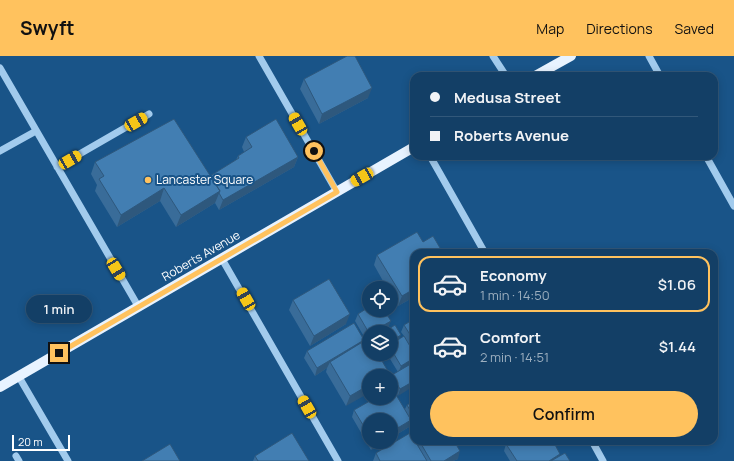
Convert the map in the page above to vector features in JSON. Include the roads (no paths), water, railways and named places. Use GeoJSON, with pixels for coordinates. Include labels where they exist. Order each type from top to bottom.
{"type":"FeatureCollection","features":[{"type":"Feature","properties":{"kind":"main road"},"geometry":{"type":"LineString","coordinates":[[542,72],[571,56]]}},
{"type":"Feature","properties":{"kind":"main road","name":"Roberts Avenue"},"geometry":{"type":"LineString","coordinates":[[0,387],[410,149]]}},
{"type":"Feature","properties":{"kind":"street"},"geometry":{"type":"LineString","coordinates":[[259,56],[337,192]]}},
{"type":"Feature","properties":{"kind":"street"},"geometry":{"type":"LineString","coordinates":[[493,56],[503,72]]}},
{"type":"Feature","properties":{"kind":"street"},"geometry":{"type":"LineString","coordinates":[[649,56],[658,72]]}},
{"type":"Feature","properties":{"kind":"street"},"geometry":{"type":"LineString","coordinates":[[0,68],[138,306]]}},
{"type":"Feature","properties":{"kind":"street"},"geometry":{"type":"LineString","coordinates":[[57,168],[149,114]]}},
{"type":"Feature","properties":{"kind":"street"},"geometry":{"type":"LineString","coordinates":[[0,151],[36,131]]}},
{"type":"Feature","properties":{"kind":"street"},"geometry":{"type":"LineString","coordinates":[[432,160],[483,249]]}},
{"type":"Feature","properties":{"kind":"street"},"geometry":{"type":"LineString","coordinates":[[708,160],[734,206]]}},
{"type":"Feature","properties":{"kind":"street"},"geometry":{"type":"LineString","coordinates":[[222,259],[338,461]]}},
{"type":"Feature","properties":{"kind":"street"},"geometry":{"type":"LineString","coordinates":[[19,376],[68,461]]}},
{"type":"Feature","properties":{"kind":"street"},"geometry":{"type":"LineString","coordinates":[[594,445],[603,461]]}},
{"type":"Feature","properties":{"kind":"place","name":"Lancaster Square"},"geometry":{"type":"Point","coordinates":[148,180]}}]}
